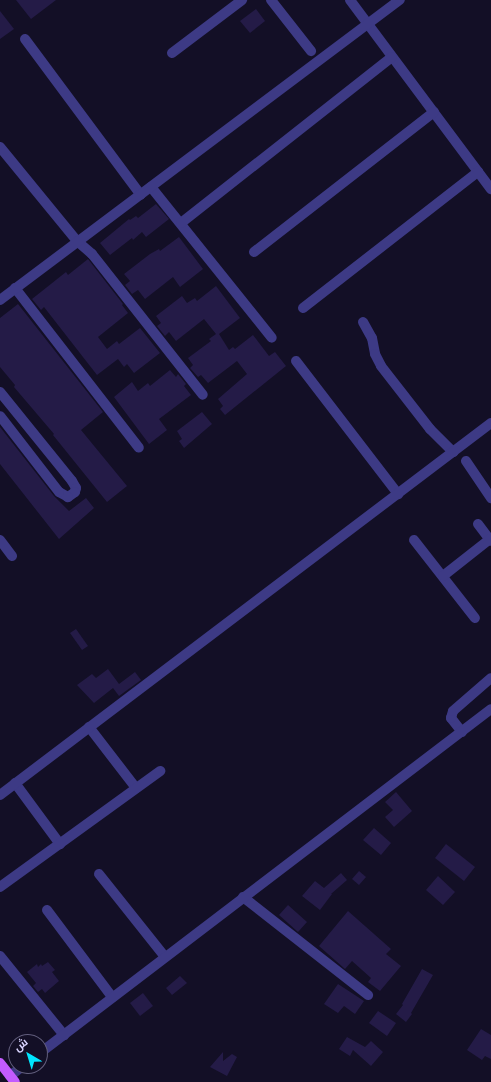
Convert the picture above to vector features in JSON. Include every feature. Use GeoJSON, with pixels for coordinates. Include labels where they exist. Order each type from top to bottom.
{"type":"FeatureCollection","features":[{"type":"Feature","properties":{"kind":"main road"},"geometry":{"type":"LineString","coordinates":[[0,1063],[12,1079]]}},
{"type":"Feature","properties":{"kind":"street"},"geometry":{"type":"LineString","coordinates":[[172,53],[242,0]]}},
{"type":"Feature","properties":{"kind":"street"},"geometry":{"type":"LineString","coordinates":[[271,0],[311,51]]}},
{"type":"Feature","properties":{"kind":"street"},"geometry":{"type":"LineString","coordinates":[[350,0],[491,189]]}},
{"type":"Feature","properties":{"kind":"street"},"geometry":{"type":"LineString","coordinates":[[1,298],[152,187],[400,0]]}},
{"type":"Feature","properties":{"kind":"street"},"geometry":{"type":"LineString","coordinates":[[25,39],[141,195]]}},
{"type":"Feature","properties":{"kind":"street"},"geometry":{"type":"LineString","coordinates":[[181,224],[392,57]]}},
{"type":"Feature","properties":{"kind":"street"},"geometry":{"type":"LineString","coordinates":[[254,252],[434,112]]}},
{"type":"Feature","properties":{"kind":"street"},"geometry":{"type":"LineString","coordinates":[[0,147],[77,241],[92,254],[203,395]]}},
{"type":"Feature","properties":{"kind":"street"},"geometry":{"type":"LineString","coordinates":[[303,308],[478,172]]}},
{"type":"Feature","properties":{"kind":"street"},"geometry":{"type":"LineString","coordinates":[[152,187],[272,338]]}},
{"type":"Feature","properties":{"kind":"street"},"geometry":{"type":"LineString","coordinates":[[15,288],[139,448]]}},
{"type":"Feature","properties":{"kind":"street"},"geometry":{"type":"LineString","coordinates":[[363,322],[372,338],[375,354],[381,366],[430,429],[453,452]]}},
{"type":"Feature","properties":{"kind":"street"},"geometry":{"type":"LineString","coordinates":[[296,361],[398,494]]}},
{"type":"Feature","properties":{"kind":"street"},"geometry":{"type":"LineString","coordinates":[[0,392],[72,481],[76,488],[75,492],[68,497],[59,492],[0,416]]}},
{"type":"Feature","properties":{"kind":"street"},"geometry":{"type":"LineString","coordinates":[[0,795],[491,424]]}},
{"type":"Feature","properties":{"kind":"street"},"geometry":{"type":"LineString","coordinates":[[466,461],[491,498]]}},
{"type":"Feature","properties":{"kind":"street"},"geometry":{"type":"LineString","coordinates":[[442,576],[491,540],[478,524]]}},
{"type":"Feature","properties":{"kind":"street"},"geometry":{"type":"LineString","coordinates":[[0,540],[12,556]]}},
{"type":"Feature","properties":{"kind":"street"},"geometry":{"type":"LineString","coordinates":[[414,540],[475,618]]}},
{"type":"Feature","properties":{"kind":"street"},"geometry":{"type":"LineString","coordinates":[[462,732],[451,718],[453,712],[491,678]]}},
{"type":"Feature","properties":{"kind":"street"},"geometry":{"type":"LineString","coordinates":[[48,1047],[491,709]]}},
{"type":"Feature","properties":{"kind":"street"},"geometry":{"type":"LineString","coordinates":[[89,727],[136,788]]}},
{"type":"Feature","properties":{"kind":"street"},"geometry":{"type":"LineString","coordinates":[[0,887],[160,771]]}},
{"type":"Feature","properties":{"kind":"street"},"geometry":{"type":"LineString","coordinates":[[16,783],[60,844]]}},
{"type":"Feature","properties":{"kind":"street"},"geometry":{"type":"LineString","coordinates":[[99,874],[165,957]]}},
{"type":"Feature","properties":{"kind":"street"},"geometry":{"type":"LineString","coordinates":[[243,897],[368,995]]}},
{"type":"Feature","properties":{"kind":"street"},"geometry":{"type":"LineString","coordinates":[[47,910],[112,997]]}},
{"type":"Feature","properties":{"kind":"street"},"geometry":{"type":"LineString","coordinates":[[0,956],[64,1035]]}},
{"type":"Feature","properties":{"kind":"building"},"geometry":{"type":"Polygon","coordinates":[[[16,0],[56,0],[31,19],[16,0]]]}},
{"type":"Feature","properties":{"kind":"building"},"geometry":{"type":"Polygon","coordinates":[[[256,9],[265,21],[250,33],[240,21],[256,9]]]}},
{"type":"Feature","properties":{"kind":"building"},"geometry":{"type":"Polygon","coordinates":[[[0,11],[14,29],[0,39],[0,11]]]}},
{"type":"Feature","properties":{"kind":"building"},"geometry":{"type":"Polygon","coordinates":[[[156,204],[169,219],[146,237],[142,232],[133,240],[132,238],[110,255],[100,243],[129,219],[130,220],[136,216],[138,218],[156,204]]]}},
{"type":"Feature","properties":{"kind":"building"},"geometry":{"type":"Polygon","coordinates":[[[179,237],[203,269],[180,287],[173,277],[145,299],[138,290],[132,294],[125,285],[130,281],[124,274],[150,254],[159,249],[160,251],[179,237]]]}},
{"type":"Feature","properties":{"kind":"building"},"geometry":{"type":"Polygon","coordinates":[[[88,259],[123,304],[122,305],[128,313],[98,337],[107,349],[117,341],[119,344],[140,328],[160,353],[134,373],[127,364],[124,367],[118,359],[97,375],[44,307],[41,310],[32,299],[66,272],[68,275],[88,259]]]}},
{"type":"Feature","properties":{"kind":"building"},"geometry":{"type":"Polygon","coordinates":[[[216,286],[240,318],[219,334],[229,350],[233,347],[235,349],[253,335],[269,356],[275,352],[286,366],[225,415],[220,409],[223,406],[218,399],[247,374],[237,361],[208,383],[201,375],[198,377],[190,368],[193,365],[188,358],[211,341],[209,339],[216,334],[204,319],[176,341],[169,332],[165,336],[157,326],[161,323],[156,316],[182,296],[187,303],[195,298],[197,301],[216,286]]]}},
{"type":"Feature","properties":{"kind":"building"},"geometry":{"type":"Polygon","coordinates":[[[18,304],[103,412],[81,430],[127,486],[107,502],[53,435],[54,434],[14,387],[15,385],[0,367],[0,318],[18,304]]]}},
{"type":"Feature","properties":{"kind":"building"},"geometry":{"type":"Polygon","coordinates":[[[170,370],[176,377],[178,374],[186,384],[184,386],[191,395],[159,419],[167,430],[149,444],[114,397],[132,382],[138,391],[148,383],[150,386],[170,370]]]}},
{"type":"Feature","properties":{"kind":"building"},"geometry":{"type":"Polygon","coordinates":[[[202,412],[212,424],[184,448],[179,441],[182,439],[177,431],[202,412]]]}},
{"type":"Feature","properties":{"kind":"building"},"geometry":{"type":"Polygon","coordinates":[[[0,427],[54,496],[69,511],[86,498],[94,508],[59,539],[0,464],[0,427]]]}},
{"type":"Feature","properties":{"kind":"building"},"geometry":{"type":"Polygon","coordinates":[[[76,629],[88,646],[82,650],[70,633],[76,629]]]}},
{"type":"Feature","properties":{"kind":"building"},"geometry":{"type":"Polygon","coordinates":[[[108,669],[119,684],[135,672],[141,680],[119,696],[113,688],[94,703],[77,685],[92,674],[96,678],[108,669]]]}},
{"type":"Feature","properties":{"kind":"building"},"geometry":{"type":"Polygon","coordinates":[[[396,792],[412,811],[394,827],[385,817],[393,810],[385,802],[396,792]]]}},
{"type":"Feature","properties":{"kind":"building"},"geometry":{"type":"Polygon","coordinates":[[[374,828],[391,843],[381,855],[363,840],[374,828]]]}},
{"type":"Feature","properties":{"kind":"building"},"geometry":{"type":"Polygon","coordinates":[[[446,844],[475,867],[464,881],[435,858],[446,844]]]}},
{"type":"Feature","properties":{"kind":"building"},"geometry":{"type":"Polygon","coordinates":[[[359,871],[366,877],[359,885],[352,879],[359,871]]]}},
{"type":"Feature","properties":{"kind":"building"},"geometry":{"type":"Polygon","coordinates":[[[341,873],[347,880],[331,894],[320,910],[302,896],[315,881],[324,888],[341,873]]]}},
{"type":"Feature","properties":{"kind":"building"},"geometry":{"type":"Polygon","coordinates":[[[438,876],[455,892],[443,905],[426,890],[438,876]]]}},
{"type":"Feature","properties":{"kind":"building"},"geometry":{"type":"Polygon","coordinates":[[[288,905],[307,922],[298,932],[279,915],[288,905]]]}},
{"type":"Feature","properties":{"kind":"building"},"geometry":{"type":"Polygon","coordinates":[[[348,911],[391,949],[386,954],[401,966],[380,991],[368,982],[371,978],[352,961],[345,969],[319,946],[348,911]]]}},
{"type":"Feature","properties":{"kind":"building"},"geometry":{"type":"Polygon","coordinates":[[[48,962],[55,970],[52,972],[59,981],[45,993],[42,989],[38,992],[33,986],[36,983],[27,972],[37,964],[38,967],[41,964],[42,966],[48,962]]]}},
{"type":"Feature","properties":{"kind":"building"},"geometry":{"type":"Polygon","coordinates":[[[422,969],[433,975],[411,1013],[412,1014],[406,1022],[396,1014],[403,1005],[402,1004],[422,969]]]}},
{"type":"Feature","properties":{"kind":"building"},"geometry":{"type":"Polygon","coordinates":[[[180,976],[187,983],[172,995],[166,988],[180,976]]]}},
{"type":"Feature","properties":{"kind":"building"},"geometry":{"type":"Polygon","coordinates":[[[338,984],[364,1001],[355,1014],[344,1006],[338,1013],[324,1004],[338,984]]]}},
{"type":"Feature","properties":{"kind":"building"},"geometry":{"type":"Polygon","coordinates":[[[143,993],[153,1006],[140,1016],[130,1003],[143,993]]]}},
{"type":"Feature","properties":{"kind":"building"},"geometry":{"type":"Polygon","coordinates":[[[378,1011],[396,1023],[387,1036],[369,1023],[378,1011]]]}},
{"type":"Feature","properties":{"kind":"building"},"geometry":{"type":"Polygon","coordinates":[[[481,1029],[491,1035],[491,1059],[485,1056],[482,1060],[467,1050],[481,1029]]]}},
{"type":"Feature","properties":{"kind":"building"},"geometry":{"type":"Polygon","coordinates":[[[347,1037],[365,1047],[371,1041],[383,1052],[371,1066],[353,1050],[350,1056],[339,1049],[347,1037]]]}},
{"type":"Feature","properties":{"kind":"building"},"geometry":{"type":"Polygon","coordinates":[[[223,1052],[223,1061],[232,1054],[237,1057],[227,1076],[210,1067],[223,1052]]]}}]}
